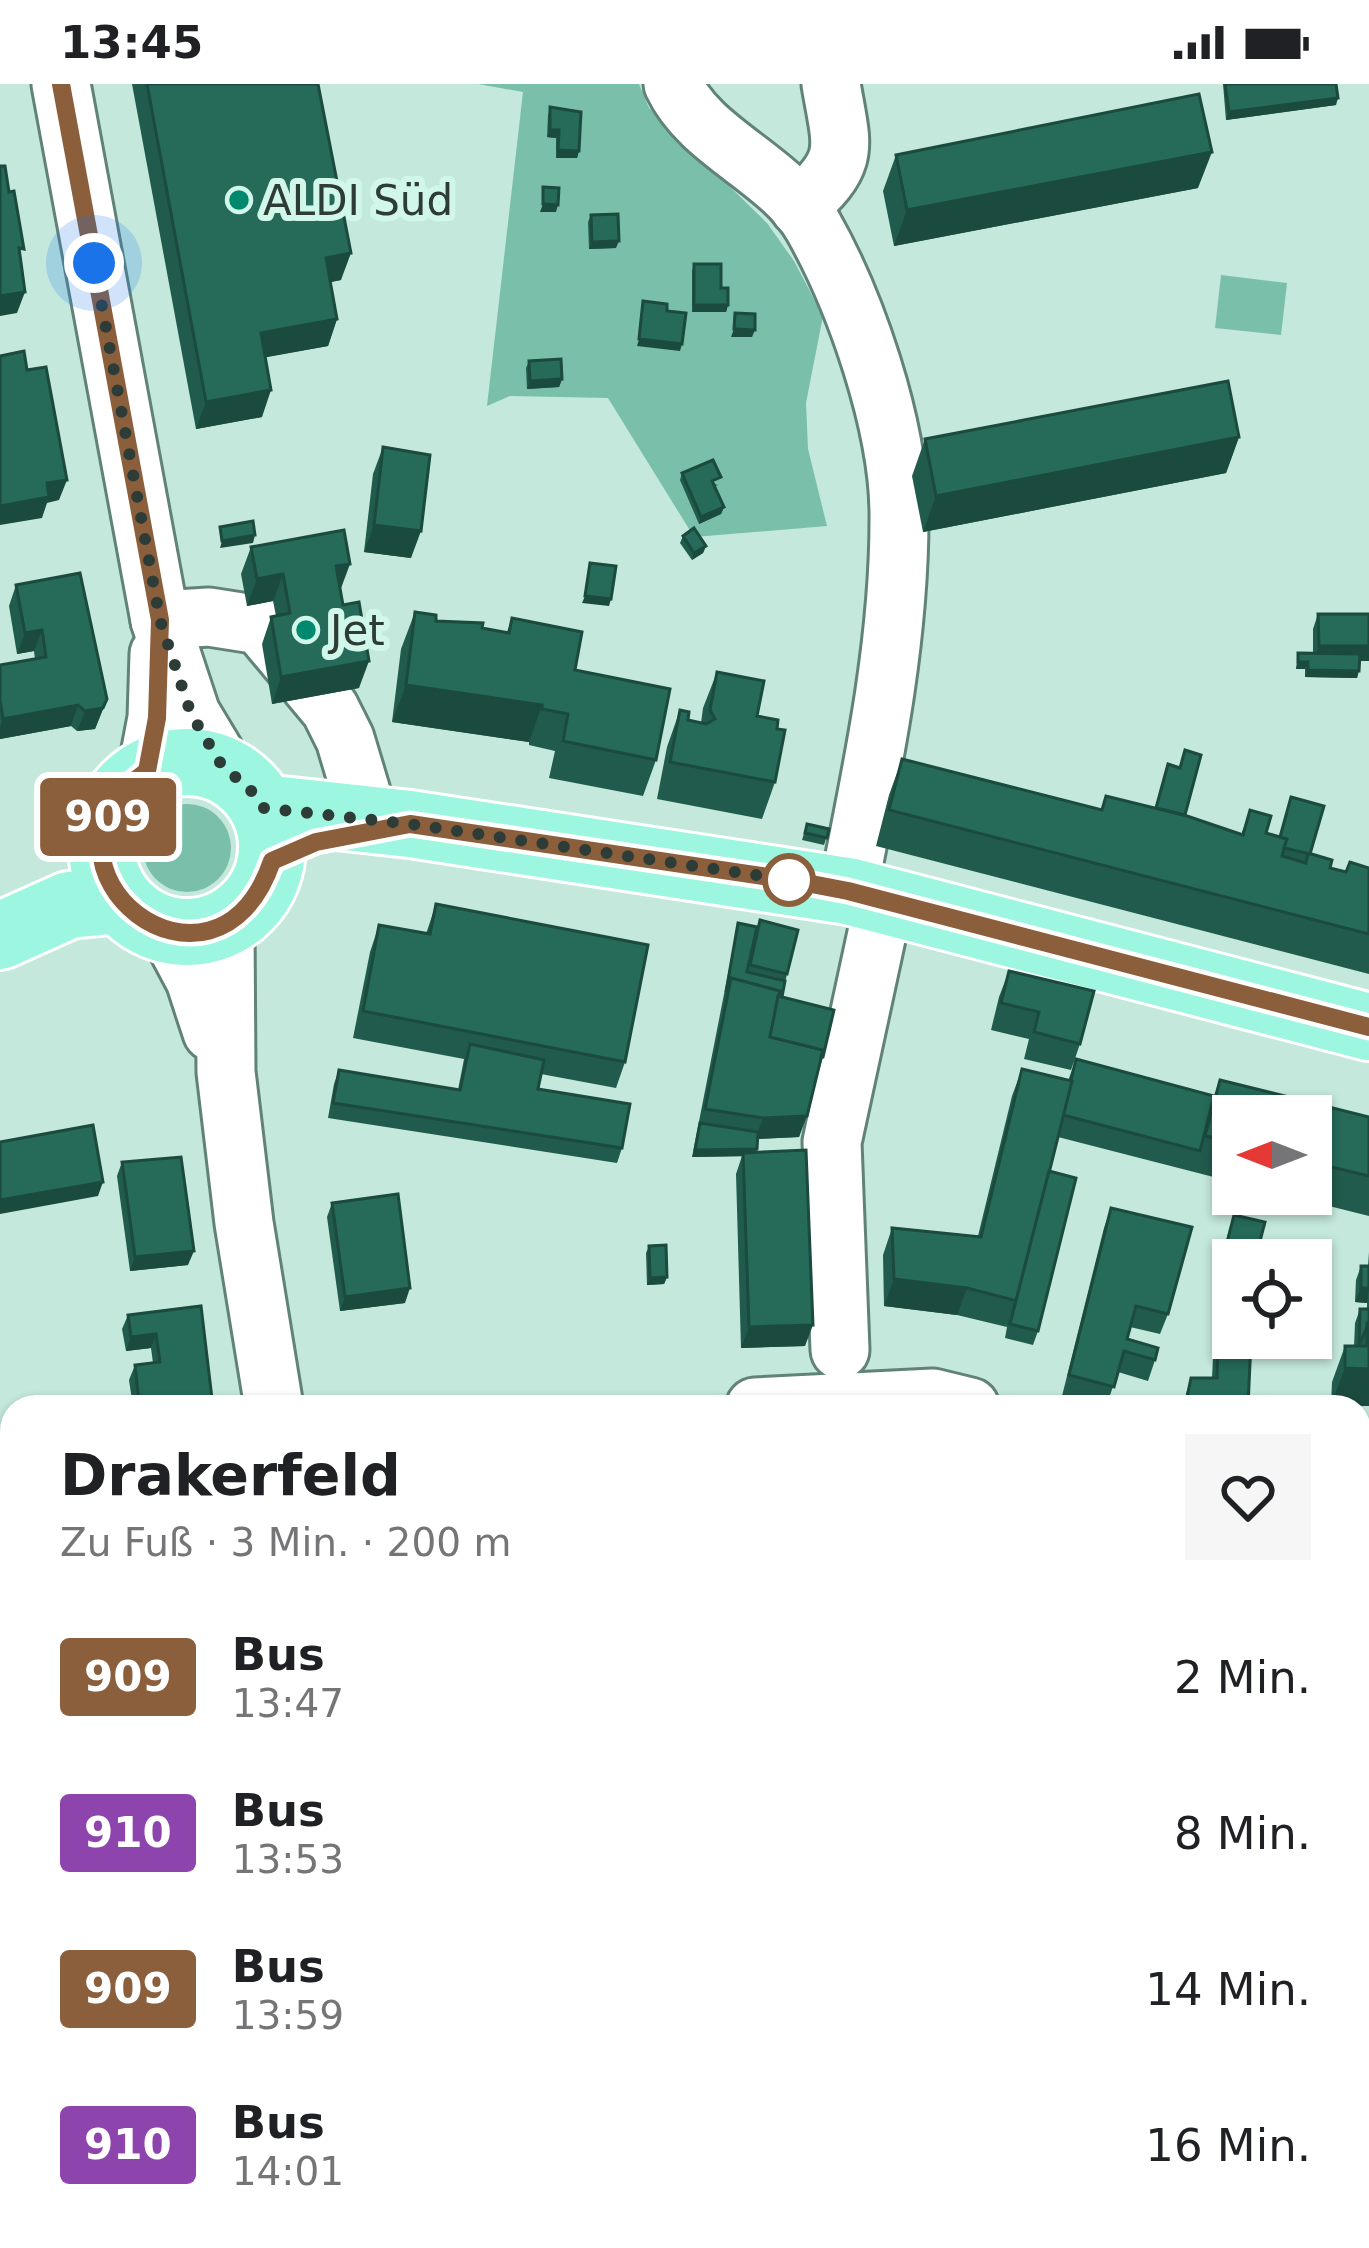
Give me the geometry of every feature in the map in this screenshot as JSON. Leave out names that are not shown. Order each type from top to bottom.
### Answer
[{"type":"main road","points":[[153,900],[115,802],[147,771],[172,763],[199,762],[253,813],[316,842],[390,822],[866,896],[1369,1027]]},
{"type":"main road","points":[[0,936],[69,905],[255,898],[253,813]]},
{"type":"main road","points":[[0,914],[58,878],[153,900]]},
{"type":"street","points":[[61,84],[160,620],[191,714],[253,813]]},
{"type":"street","points":[[673,84],[699,117],[799,207],[839,281],[869,354],[895,466],[899,511],[886,700],[866,896],[832,1142],[840,1350]]},
{"type":"street","points":[[799,207],[829,181],[842,150],[831,84]]},
{"type":"street","points":[[160,620],[209,617],[260,625],[330,709],[390,822]]},
{"type":"street","points":[[147,771],[157,718],[160,620]]},
{"type":"street","points":[[153,900],[195,980],[226,1072],[272,1395]]},
{"type":"green space","points":[[478,84],[639,84],[649,108],[767,223],[823,316],[806,403],[808,449],[827,526],[694,537],[608,398],[510,396],[487,406],[523,92]]},
{"type":"green space","points":[[1221,275],[1287,283],[1281,335],[1215,328]]},
{"type":"green space","points":[[187,804],[218,817],[231,848],[218,879],[187,892],[156,879],[143,848],[156,817]]},
{"type":"building","name":"ALDI Süd","points":[[147,84],[318,84],[351,253],[326,258],[337,319],[261,333],[271,390],[206,402]]},
{"type":"building","points":[[1225,84],[1336,84],[1338,98],[1229,112]]},
{"type":"building","points":[[1199,94],[1212,152],[907,210],[896,155]]},
{"type":"building","points":[[550,107],[581,112],[579,151],[558,150],[559,130],[550,130]]},
{"type":"building","points":[[0,166],[5,166],[9,192],[14,191],[24,249],[19,248],[25,292],[0,296]]},
{"type":"building","points":[[543,187],[559,188],[558,205],[543,204]]},
{"type":"building","points":[[618,214],[619,241],[592,242],[591,215]]},
{"type":"building","points":[[694,264],[721,264],[721,288],[728,288],[728,305],[694,305]]},
{"type":"building","points":[[643,301],[686,313],[682,344],[639,339]]},
{"type":"building","points":[[735,313],[755,314],[755,330],[734,329]]},
{"type":"building","points":[[24,351],[27,370],[46,367],[67,480],[47,483],[49,497],[0,506],[0,356]]},
{"type":"building","points":[[561,359],[562,379],[530,381],[529,361]]},
{"type":"building","points":[[1228,381],[1239,437],[936,496],[925,439]]},
{"type":"building","points":[[383,447],[430,455],[421,531],[374,525]]},
{"type":"building","points":[[713,460],[721,477],[712,481],[724,507],[701,517],[682,473]]},
{"type":"building","points":[[253,521],[255,535],[222,541],[220,527]]},
{"type":"building","points":[[694,528],[706,546],[694,553],[683,536]]},
{"type":"building","name":"Jet","points":[[344,530],[350,564],[336,566],[343,605],[359,602],[369,661],[281,677],[271,617],[290,613],[283,574],[257,579],[251,547]]},
{"type":"building","points":[[590,563],[616,566],[611,599],[585,596]]},
{"type":"building","points":[[80,573],[107,699],[103,708],[85,711],[78,705],[3,719],[0,665],[46,657],[42,630],[25,633],[16,585]]},
{"type":"building","points":[[415,612],[436,615],[436,621],[483,623],[482,628],[509,633],[512,618],[582,632],[575,670],[670,689],[656,760],[563,741],[568,714],[542,709],[542,705],[406,685]]},
{"type":"building","points":[[1318,614],[1369,614],[1369,646],[1319,646]]},
{"type":"building","points":[[1298,653],[1360,654],[1359,671],[1308,670],[1308,662],[1298,662]]},
{"type":"building","points":[[717,672],[764,681],[757,716],[778,720],[777,729],[785,730],[775,782],[670,762],[680,710],[689,712],[688,720],[706,724],[715,719],[710,710]]},
{"type":"building","points":[[1185,750],[1201,755],[1185,815],[1156,808],[1168,764],[1180,768]]},
{"type":"building","points":[[902,759],[1102,810],[1106,796],[1243,835],[1250,810],[1271,816],[1266,833],[1287,839],[1282,856],[1306,863],[1308,853],[1332,860],[1330,868],[1346,872],[1350,862],[1369,868],[1369,934],[889,810]]},
{"type":"building","points":[[1291,797],[1324,806],[1310,854],[1284,848],[1287,839],[1280,837]]},
{"type":"building","points":[[807,824],[829,829],[827,838],[805,833]]},
{"type":"building","points":[[436,904],[648,945],[625,1062],[363,1011],[379,925],[430,934]]},
{"type":"building","points":[[760,920],[798,930],[787,974],[750,965]]},
{"type":"building","points":[[738,923],[757,927],[747,972],[785,981],[782,997],[780,991],[731,978],[726,992]]},
{"type":"building","points":[[1009,971],[1094,991],[1080,1044],[1034,1032],[1039,1012],[1001,1003]]},
{"type":"building","points":[[731,978],[780,991],[770,1037],[823,1050],[807,1116],[763,1118],[705,1109]]},
{"type":"building","points":[[778,996],[834,1010],[823,1057],[823,1050],[770,1037]]},
{"type":"building","points":[[470,1044],[544,1060],[538,1089],[630,1104],[622,1148],[333,1103],[339,1070],[460,1090]]},
{"type":"building","points":[[1076,1059],[1212,1095],[1200,1151],[1063,1115]]},
{"type":"building","points":[[1022,1069],[1072,1081],[1017,1301],[967,1288],[894,1279],[892,1228],[981,1237]]},
{"type":"building","points":[[1220,1080],[1280,1095],[1216,1095]]},
{"type":"building","points":[[1332,1108],[1369,1117],[1369,1176],[1332,1167]]},
{"type":"building","points":[[1212,1110],[1212,1138],[1205,1136]]},
{"type":"building","points":[[700,1123],[758,1132],[757,1149],[695,1150]]},
{"type":"building","points":[[93,1125],[103,1182],[0,1200],[0,1142]]},
{"type":"building","points":[[806,1150],[813,1325],[749,1327],[743,1153]]},
{"type":"building","points":[[181,1157],[194,1251],[135,1257],[122,1162]]},
{"type":"building","points":[[1049,1171],[1076,1178],[1038,1331],[1010,1324]]},
{"type":"building","points":[[398,1194],[410,1288],[345,1297],[332,1203]]},
{"type":"building","points":[[1111,1208],[1192,1227],[1168,1314],[1136,1306],[1127,1339],[1158,1348],[1155,1360],[1124,1351],[1114,1387],[1069,1375]]},
{"type":"building","points":[[1234,1215],[1265,1222],[1261,1239],[1228,1239]]},
{"type":"building","points":[[666,1245],[667,1277],[650,1278],[649,1246]]},
{"type":"building","points":[[1361,1266],[1369,1266],[1369,1288],[1361,1288]]},
{"type":"building","points":[[201,1306],[212,1395],[138,1395],[135,1365],[160,1362],[156,1334],[131,1337],[128,1315]]},
{"type":"building","points":[[1360,1309],[1369,1309],[1369,1323],[1359,1345]]},
{"type":"building","points":[[1367,1323],[1369,1369],[1345,1368],[1345,1346],[1367,1346]]},
{"type":"building","points":[[1218,1359],[1250,1359],[1249,1395],[1187,1395],[1191,1378],[1217,1378]]},
{"type":"bus line","name":"909","points":[[61,84],[160,620],[157,718],[147,771],[115,802],[101,845],[106,874],[119,900],[141,920],[169,931],[197,933],[225,925],[247,909],[263,887],[272,861],[316,842],[410,824],[848,891],[1369,1027]]},
{"type":"place","name":"ALDI Süd","points":[[239,200]]},
{"type":"place","name":"Jet","points":[[306,630]]},
{"type":"route","points":[[94,263],[160,620],[191,714],[224,769],[247,785],[263,808],[410,824],[796,881],[789,880]]}]
